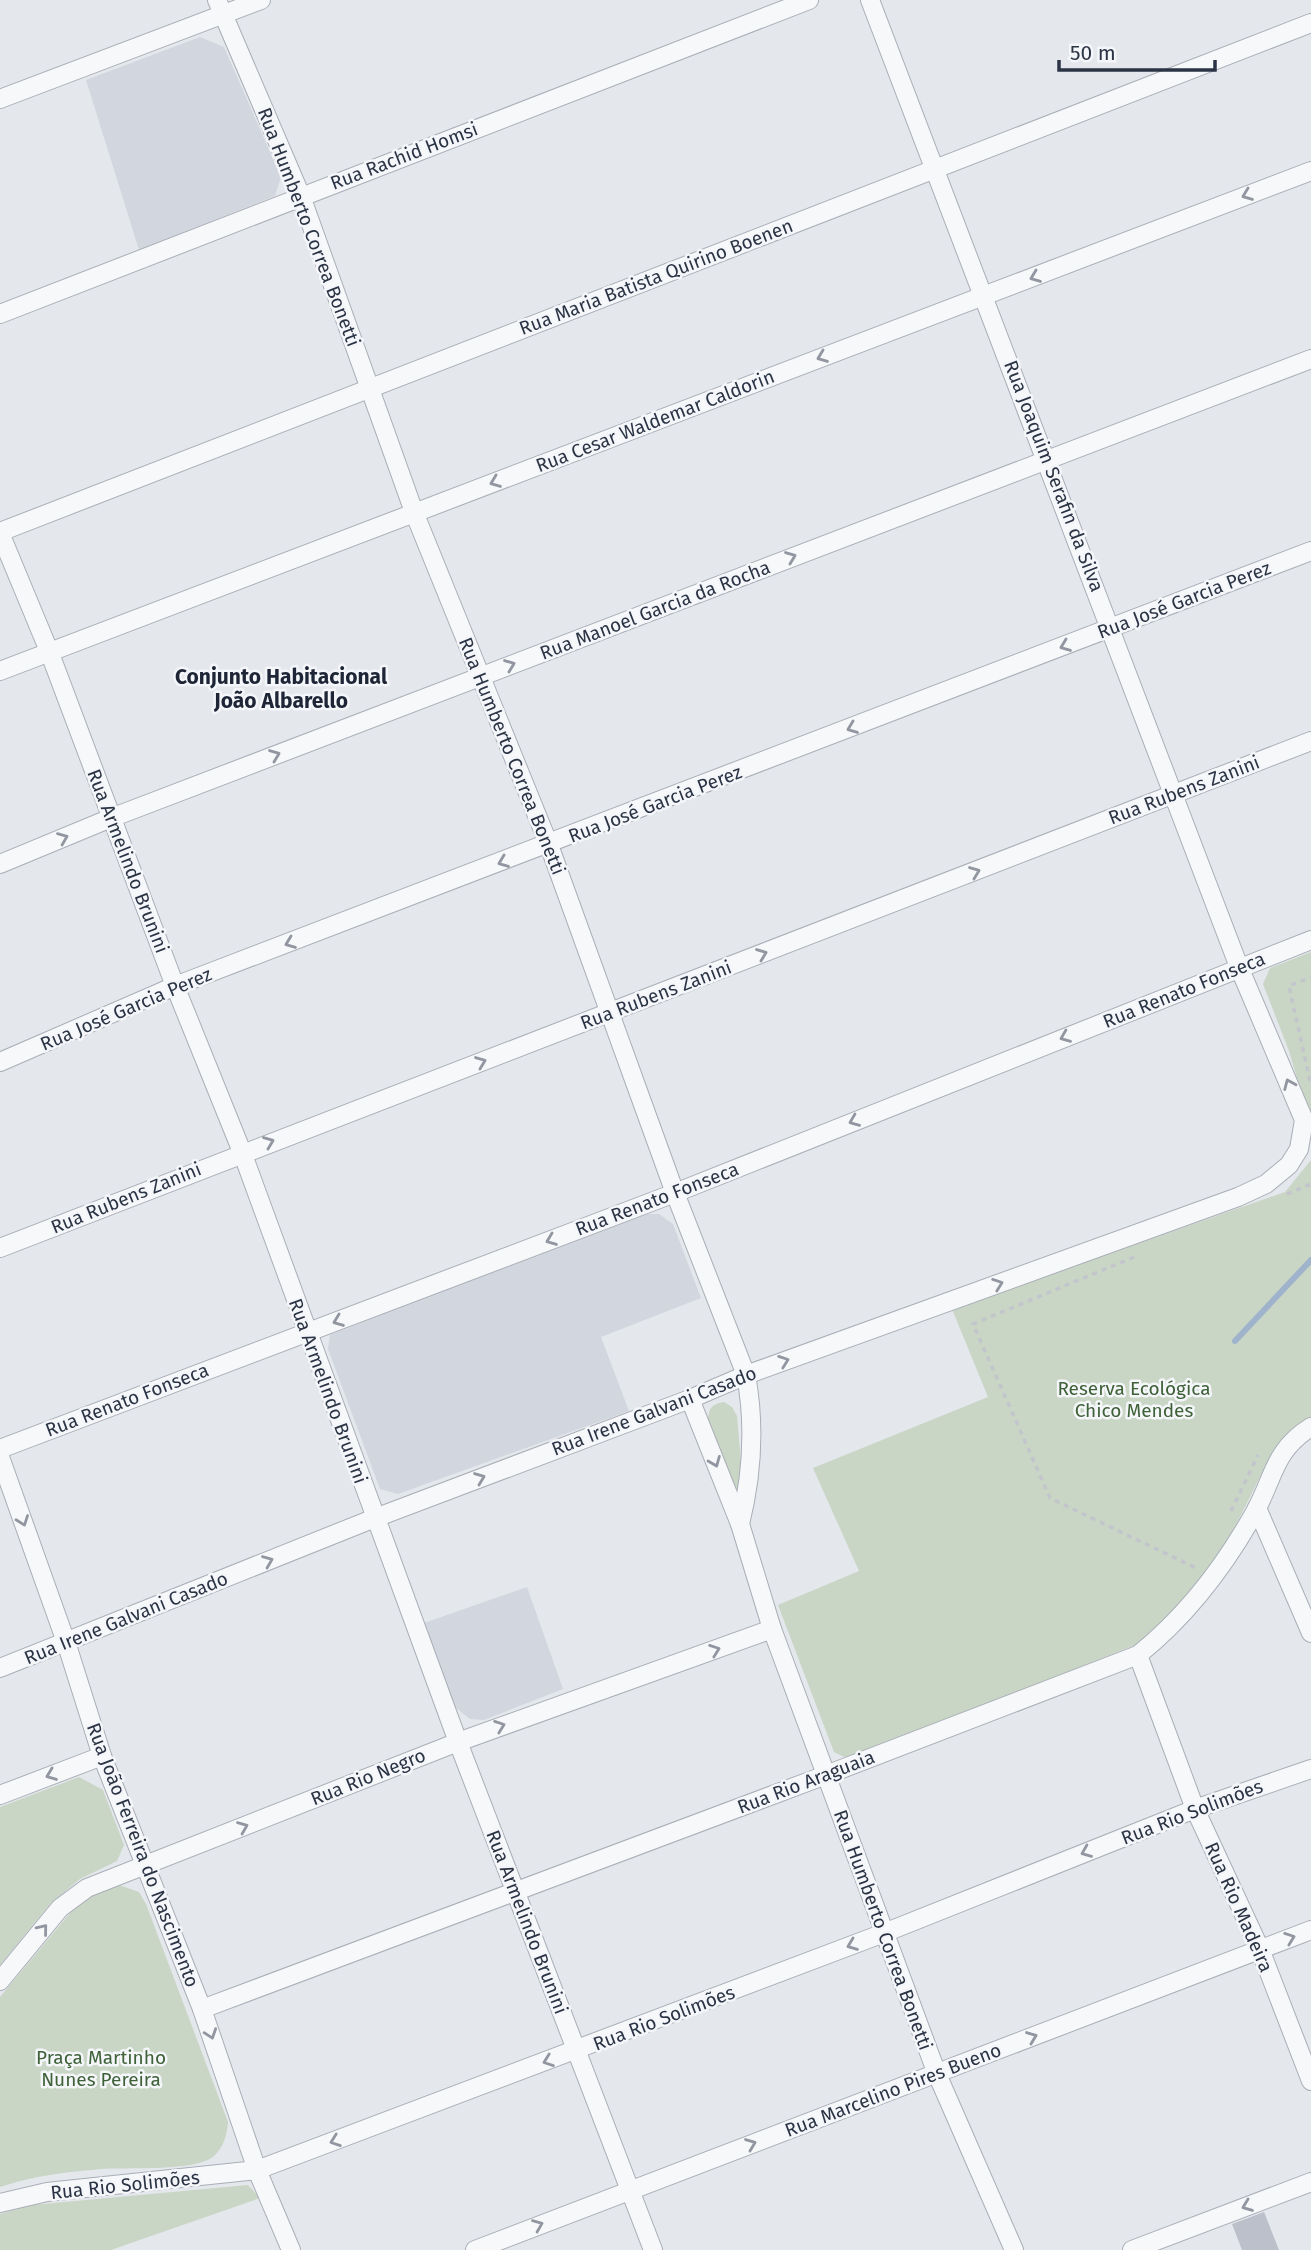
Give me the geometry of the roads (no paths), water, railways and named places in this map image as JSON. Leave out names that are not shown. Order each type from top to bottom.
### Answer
[{"type":"street","points":[[0,99],[220,8],[261,0]]},
{"type":"street","name":"Rua Rachid Homsi","points":[[0,314],[809,0]]},
{"type":"street","name":"Rua Joaquim Serafin da Silva","points":[[870,0],[1112,628],[1239,967],[1304,1120],[1299,1149]]},
{"type":"street","name":"Rua Humberto Correa Bonetti","points":[[220,8],[301,196],[414,512],[549,845],[676,1193],[746,1375],[750,1396],[749,1486],[740,1524]]},
{"type":"street","name":"Rua Maria Batista Quirino Boenen","points":[[0,533],[1311,23]]},
{"type":"street","name":"Rua Cesar Waldemar Caldorin","points":[[0,671],[1311,171]]},
{"type":"street","name":"Rua Manoel Garcia da Rocha","points":[[0,864],[111,818],[1311,359]]},
{"type":"street","name":"Rua Armelindo Brunini","points":[[0,533],[49,652],[175,986],[242,1152],[306,1333],[458,1741],[653,2250]]},
{"type":"street","name":"Rua José Garcia Perez","points":[[0,1062],[175,986],[1311,551]]},
{"type":"street","name":"Rua Rubens Zanini","points":[[0,1248],[242,1152],[610,1013],[1311,741]]},
{"type":"street","name":"Rua Renato Fonseca","points":[[0,1449],[676,1193],[1311,940]]},
{"type":"street","name":"Rua Irene Galvani Casado","points":[[0,1668],[375,1518],[690,1399],[746,1375],[1238,1197],[1266,1184],[1289,1166],[1299,1149]]},
{"type":"street","name":"Rua Humberto Correa Bonetti","points":[[690,1399],[740,1524],[772,1629],[937,2074],[1014,2250]]},
{"type":"street","name":"Rua Rio Araguaia","points":[[202,2009],[827,1775],[1138,1655],[1165,1633],[1211,1583],[1257,1508],[1270,1471],[1287,1449],[1311,1427]]},
{"type":"street","name":"Rua João Ferreira do Nascimento","points":[[0,1457],[66,1643],[102,1756],[202,2009],[257,2170],[291,2250]]},
{"type":"street","points":[[1257,1508],[1311,1633]]},
{"type":"street","name":"Rua Rio Negro","points":[[0,1981],[60,1908],[87,1888],[458,1741],[772,1629]]},
{"type":"street","name":"Rua Rio Madeira","points":[[1138,1655],[1195,1809],[1260,1949],[1311,2081]]},
{"type":"street","points":[[0,1795],[102,1756]]},
{"type":"street","name":"Rua Rio Solimões","points":[[0,2203],[47,2192],[257,2170],[575,2052],[1195,1809],[1311,1769]]},
{"type":"street","name":"Rua Marcelino Pires Bueno","points":[[475,2250],[1311,1930]]},
{"type":"street","points":[[1132,2250],[1311,2182]]},
{"type":"waterway","points":[[1235,1341],[1311,1260]]},
{"type":"district","name":"Conjunto Habitacional João Albarello","points":[[281,689]]},
{"type":"park label","name":"Reserva Ecológica Chico Mendes","points":[[1134,1399]]},
{"type":"park label","name":"Praça Martinho Nunes Pereira","points":[[101,2068]]}]
